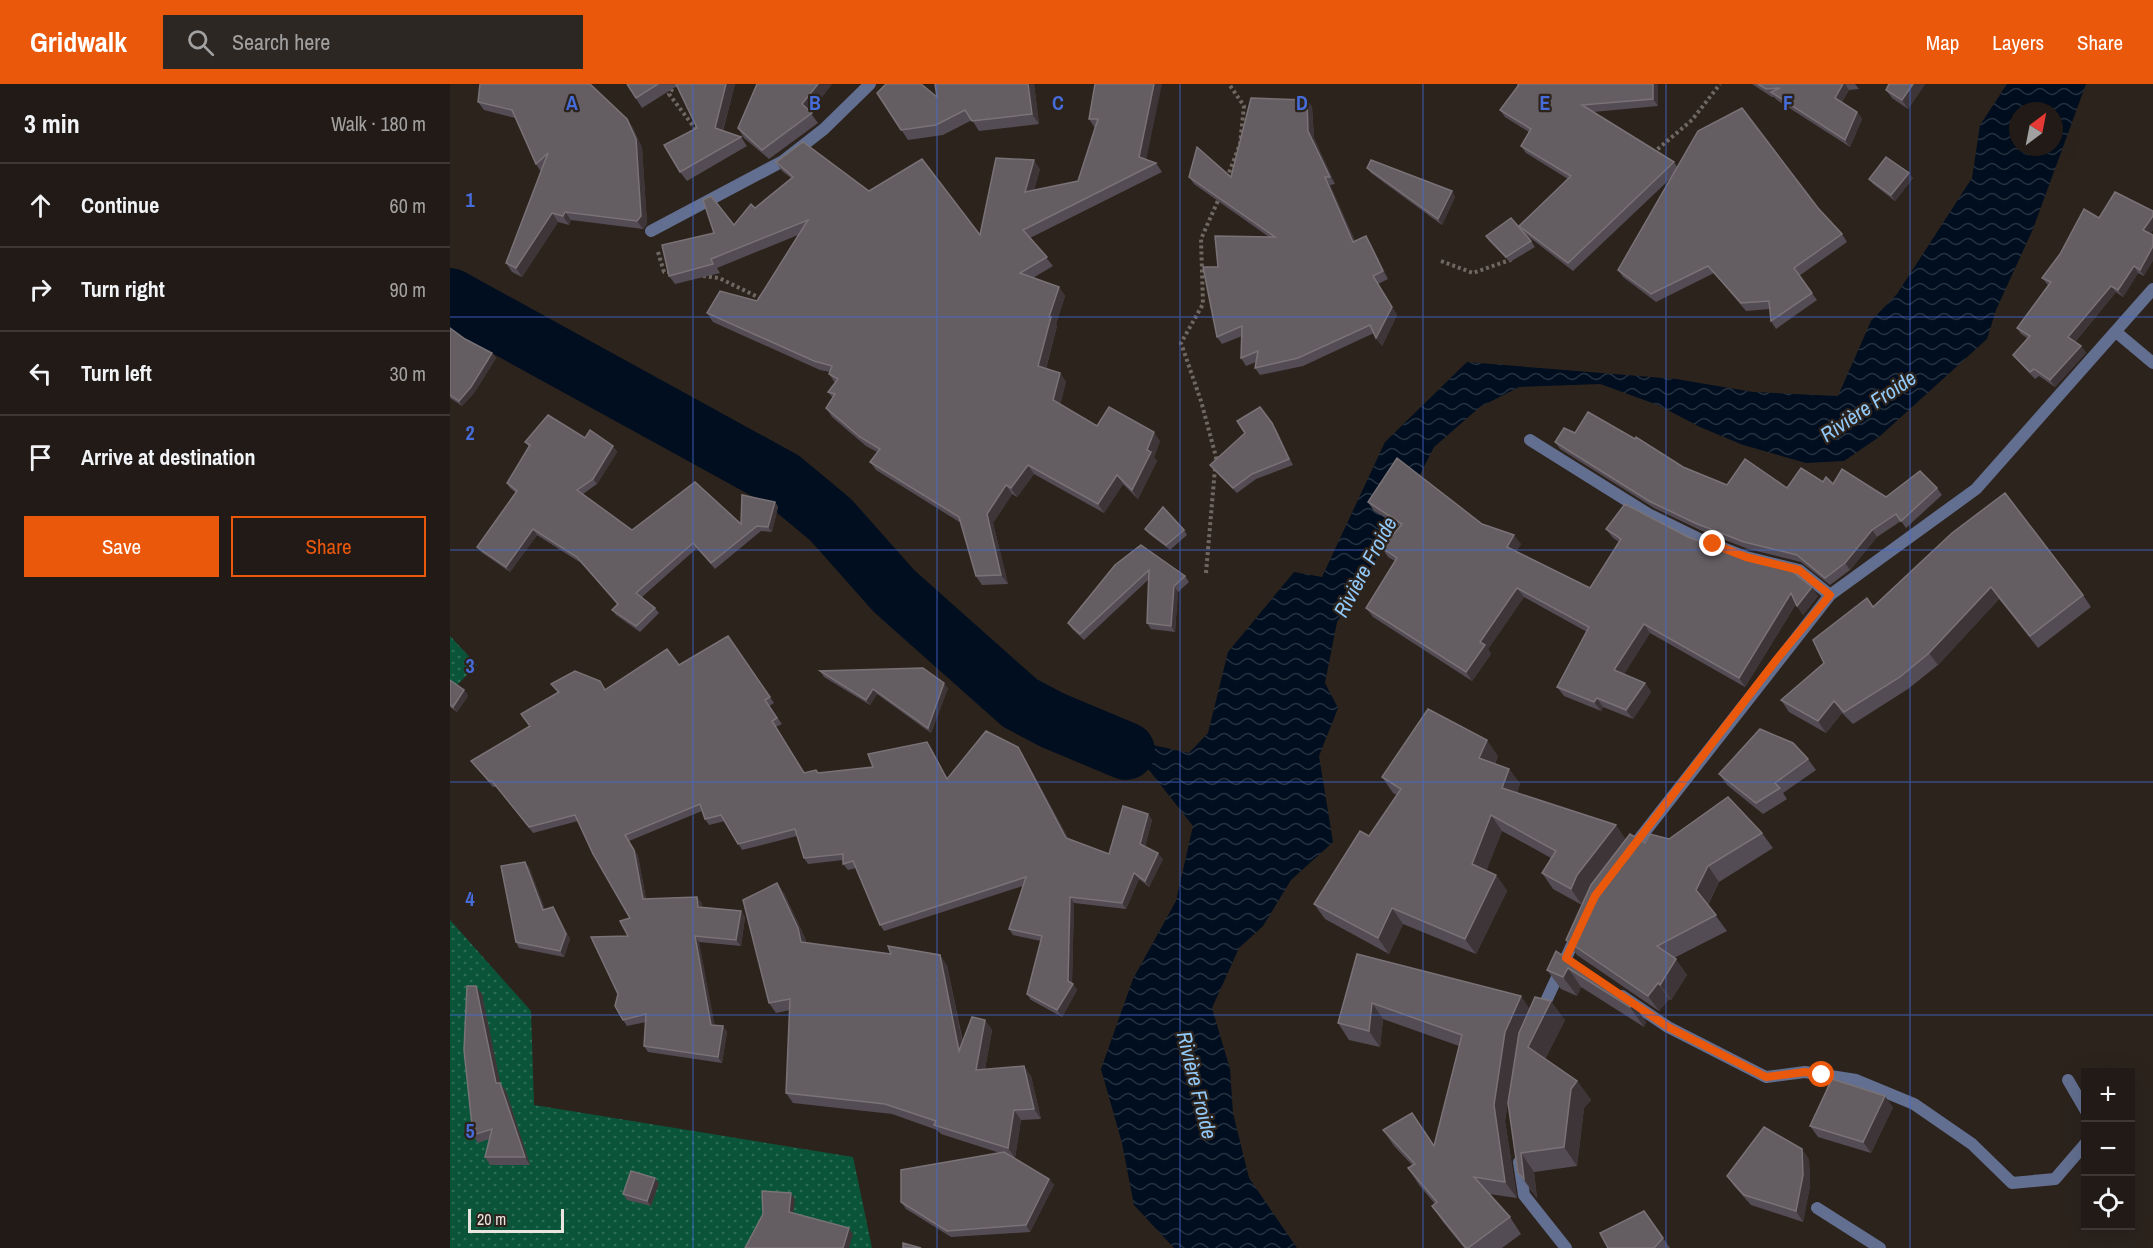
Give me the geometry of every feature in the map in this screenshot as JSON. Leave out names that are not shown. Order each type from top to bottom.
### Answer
[{"type":"street","points":[[651,231],[783,161],[824,129],[870,84]]},
{"type":"street","points":[[1624,858],[1777,659],[1830,595],[1976,489],[2153,289]]},
{"type":"street","points":[[2116,332],[2153,363]]},
{"type":"street","points":[[1530,440],[1650,514],[1746,557],[1799,570],[1830,595]]},
{"type":"street","points":[[1533,1030],[1570,961],[1585,917]]},
{"type":"street","points":[[1612,990],[1668,1027],[1766,1077],[1805,1072],[1856,1080],[1914,1104],[1971,1144],[2012,1183],[2055,1179],[2081,1148]]},
{"type":"street","points":[[2068,1080],[2081,1104]]},
{"type":"street","points":[[1518,1154],[1524,1195],[1566,1248]]},
{"type":"street","points":[[1817,1208],[1880,1248]]},
{"type":"path","points":[[676,84],[669,94],[703,139]]},
{"type":"path","points":[[1225,183],[1240,144],[1244,106],[1229,84]]},
{"type":"path","points":[[1649,157],[1692,120],[1720,84]]},
{"type":"path","points":[[1206,573],[1216,457],[1202,401],[1180,344],[1203,304],[1202,239],[1221,192]]},
{"type":"path","points":[[651,231],[664,272],[675,273]]},
{"type":"path","points":[[1441,261],[1473,273],[1509,262],[1517,256]]},
{"type":"path","points":[[697,276],[719,278],[773,304]]},
{"type":"green space","points":[[450,636],[477,665],[450,692]]},
{"type":"green space","points":[[450,920],[531,1011],[534,1105],[853,1157],[872,1248],[450,1248]]},
{"type":"water","name":"Rivière Froide","points":[[2007,84],[2086,84],[2063,147],[2063,102],[2009,102],[2009,156],[2060,156],[2033,229],[1996,310],[1987,339],[1879,437],[1844,461],[1806,463],[1743,445],[1700,427],[1658,405],[1600,384],[1519,387],[1480,407],[1434,447],[1380,553],[1337,622],[1325,683],[1338,708],[1319,756],[1333,842],[1291,880],[1263,926],[1239,948],[1212,1008],[1230,1069],[1233,1113],[1249,1178],[1297,1248],[1174,1248],[1134,1205],[1122,1143],[1101,1069],[1133,979],[1176,901],[1193,826],[1149,770],[1104,760],[1084,747],[1052,720],[1085,725],[1130,740],[1189,753],[1208,733],[1228,652],[1294,572],[1322,577],[1385,442],[1467,362],[1676,379],[1753,392],[1838,396],[1871,321],[1897,294],[1972,178],[1980,125]]},
{"type":"building","points":[[480,84],[590,84],[627,119],[636,139],[641,216],[637,221],[565,212],[563,216],[552,213],[516,268],[506,263],[548,153],[536,164],[512,110],[478,102]]},
{"type":"building","points":[[627,84],[658,84],[636,98]]},
{"type":"building","points":[[676,84],[726,84],[715,128],[741,137],[680,172],[664,145],[697,128]]},
{"type":"building","points":[[757,84],[818,84],[802,104],[812,113],[762,150],[738,128]]},
{"type":"building","points":[[886,84],[921,84],[937,97],[935,84],[1028,84],[1032,114],[972,121],[965,110],[936,125],[901,130],[877,93]]},
{"type":"building","points":[[1095,84],[1154,84],[1139,157],[1156,163],[1023,230],[1047,257],[1020,273],[1059,287],[1049,317],[1051,317],[1038,366],[1060,373],[1053,400],[1097,426],[1109,407],[1154,432],[1147,450],[1151,452],[1132,490],[1117,475],[1098,504],[1028,465],[1011,488],[1006,485],[987,514],[1001,575],[976,576],[959,517],[870,462],[880,449],[860,437],[826,408],[835,394],[828,392],[838,379],[829,374],[832,366],[814,361],[707,313],[720,291],[757,301],[808,220],[711,259],[713,264],[669,276],[662,245],[714,233],[703,200],[711,196],[734,225],[751,204],[755,208],[793,177],[776,162],[803,142],[869,191],[922,159],[980,235],[996,158],[1034,160],[1025,192],[1078,181],[1098,119],[1089,119]]},
{"type":"building","points":[[1518,84],[1653,84],[1653,99],[1582,105],[1674,162],[1568,263],[1519,226],[1571,176],[1521,146],[1531,129],[1500,110]]},
{"type":"building","points":[[1758,84],[1843,84],[1835,98],[1857,112],[1845,140],[1771,92],[1780,88],[1766,89]]},
{"type":"building","points":[[1889,84],[1913,84],[1902,100],[1886,90]]},
{"type":"building","points":[[1251,98],[1307,100],[1308,131],[1330,177],[1325,177],[1353,242],[1366,236],[1383,271],[1373,276],[1392,307],[1376,338],[1370,325],[1298,358],[1255,368],[1258,351],[1241,358],[1242,326],[1217,337],[1203,267],[1218,267],[1215,236],[1275,237],[1189,177],[1197,147],[1231,177]]},
{"type":"building","points":[[1742,108],[1818,208],[1842,234],[1794,268],[1812,293],[1771,321],[1769,301],[1741,303],[1708,266],[1651,294],[1618,270],[1698,131]]},
{"type":"building","points":[[1886,157],[1909,173],[1891,195],[1869,179]]},
{"type":"building","points":[[1371,160],[1452,191],[1438,219],[1367,168]]},
{"type":"building","points":[[2115,192],[2153,211],[2153,216],[2143,230],[2153,235],[2153,246],[2140,270],[2134,266],[2118,290],[2111,286],[2068,337],[2081,346],[2050,380],[2034,369],[2030,372],[2013,355],[2030,336],[2017,328],[2051,282],[2042,278],[2060,254],[2084,209],[2099,218]]},
{"type":"building","points":[[1511,218],[1531,241],[1506,257],[1486,236]]},
{"type":"building","points":[[450,328],[492,353],[471,387],[459,401],[450,395]]},
{"type":"building","points":[[1260,407],[1272,423],[1289,459],[1252,474],[1233,488],[1210,465],[1245,433],[1237,421]]},
{"type":"building","points":[[1588,412],[1635,439],[1636,437],[1683,467],[1727,485],[1745,459],[1787,488],[1801,468],[1823,482],[1826,477],[1833,484],[1842,469],[1886,497],[1920,471],[1937,488],[1901,521],[1896,514],[1872,530],[1845,563],[1825,578],[1797,555],[1744,542],[1695,523],[1649,501],[1555,442],[1564,428],[1575,433]]},
{"type":"building","points":[[548,415],[585,438],[590,430],[613,446],[593,479],[577,490],[632,530],[695,482],[741,524],[742,495],[775,502],[768,527],[757,526],[711,563],[693,543],[636,593],[655,608],[636,626],[612,610],[618,604],[577,557],[533,529],[506,567],[477,547],[517,491],[507,483],[530,445],[525,442]]},
{"type":"building","points":[[1397,458],[1482,524],[1514,535],[1507,547],[1590,588],[1621,539],[1606,529],[1625,504],[1688,537],[1738,556],[1789,569],[1812,587],[1797,606],[1791,593],[1739,678],[1644,624],[1614,670],[1645,683],[1626,710],[1597,698],[1594,702],[1557,687],[1589,627],[1517,588],[1480,642],[1485,645],[1466,672],[1366,608],[1397,558],[1382,548],[1402,524],[1368,502]]},
{"type":"building","points":[[2005,493],[2083,595],[2030,636],[1991,587],[1929,653],[1900,677],[1844,712],[1834,701],[1818,721],[1781,700],[1824,663],[1813,640],[1867,598],[1873,607],[1952,533]]},
{"type":"building","points":[[1163,507],[1184,530],[1166,545],[1145,529]]},
{"type":"building","points":[[1141,545],[1185,576],[1174,586],[1171,626],[1147,623],[1149,570],[1080,634],[1068,623],[1115,565]]},
{"type":"building","points":[[728,636],[770,697],[765,700],[777,718],[772,721],[804,773],[816,770],[818,773],[873,767],[868,754],[927,742],[947,779],[986,731],[1018,747],[1066,838],[1109,854],[1123,806],[1148,814],[1140,844],[1158,853],[1145,881],[1134,873],[1122,903],[1070,897],[1068,981],[1073,984],[1057,1010],[1027,994],[1042,936],[1009,929],[1026,877],[880,925],[853,861],[843,864],[843,854],[804,858],[795,829],[738,844],[721,815],[705,819],[700,804],[625,835],[634,850],[643,899],[697,897],[698,907],[741,911],[736,940],[695,936],[711,1025],[723,1026],[718,1057],[644,1046],[646,1014],[623,1020],[615,1006],[618,994],[591,937],[628,936],[620,921],[630,918],[593,854],[575,815],[529,827],[492,781],[489,781],[471,761],[530,726],[521,714],[559,692],[551,684],[575,671],[600,681],[605,690],[667,649],[679,665]]},
{"type":"building","points":[[923,668],[944,683],[928,728],[873,689],[866,700],[820,671]]},
{"type":"building","points":[[450,680],[464,690],[453,707],[450,704]]},
{"type":"building","points":[[1428,709],[1487,740],[1479,758],[1509,769],[1502,788],[1616,825],[1577,875],[1571,889],[1542,873],[1556,851],[1491,815],[1472,864],[1496,875],[1465,939],[1392,908],[1378,938],[1314,904],[1360,831],[1369,836],[1401,789],[1382,777]]},
{"type":"building","points":[[1760,729],[1793,743],[1808,759],[1775,783],[1780,788],[1756,803],[1719,774]]},
{"type":"building","points":[[1728,797],[1762,833],[1708,866],[1696,890],[1716,915],[1657,946],[1676,959],[1660,985],[1658,983],[1648,996],[1566,940],[1591,885],[1630,834],[1645,843],[1650,834],[1669,839]]},
{"type":"building","points":[[525,862],[543,910],[553,907],[566,934],[560,951],[516,942],[501,866]]},
{"type":"building","points":[[777,883],[798,928],[801,942],[891,954],[888,946],[940,955],[959,1051],[972,1017],[985,1020],[976,1070],[1024,1066],[1034,1109],[1014,1110],[1008,1148],[934,1125],[936,1121],[885,1104],[786,1093],[790,999],[769,1003],[743,900]]},
{"type":"building","points":[[1556,951],[1633,1003],[1630,1007],[1568,968],[1563,977],[1547,970]]},
{"type":"building","points":[[1357,954],[1521,996],[1505,1032],[1494,1105],[1505,1182],[1474,1177],[1510,1217],[1468,1248],[1432,1206],[1437,1202],[1408,1168],[1415,1164],[1383,1130],[1412,1113],[1434,1146],[1462,1035],[1372,1003],[1369,1031],[1338,1023]]},
{"type":"building","points":[[467,986],[476,986],[496,1083],[500,1083],[525,1157],[485,1157],[492,1129],[473,1135],[464,1050]]},
{"type":"building","points":[[1535,997],[1551,1001],[1528,1047],[1577,1081],[1571,1089],[1564,1147],[1521,1153],[1524,1179],[1518,1173],[1508,1103],[1519,1033]]},
{"type":"building","points":[[1832,1079],[1885,1096],[1863,1142],[1810,1126]]},
{"type":"building","points":[[1764,1127],[1802,1149],[1803,1175],[1796,1211],[1744,1195],[1727,1176]]},
{"type":"building","points":[[1004,1152],[1049,1179],[1026,1225],[947,1231],[901,1202],[901,1170]]},
{"type":"building","points":[[631,1171],[655,1178],[647,1201],[623,1194]]},
{"type":"building","points":[[762,1191],[791,1193],[789,1212],[849,1228],[843,1248],[745,1248],[763,1214]]},
{"type":"building","points":[[1644,1211],[1663,1238],[1654,1248],[1608,1248],[1600,1233]]},
{"type":"building","points":[[903,1243],[921,1248],[903,1248]]},
{"type":"waterway","points":[[450,297],[783,480],[831,520],[894,591],[1020,703],[1052,720],[1126,751]]},
{"type":"route","points":[[1713,544],[1746,557],[1799,570],[1830,595],[1777,659],[1595,896],[1566,958],[1668,1027],[1766,1077],[1805,1072],[1822,1075]]}]
